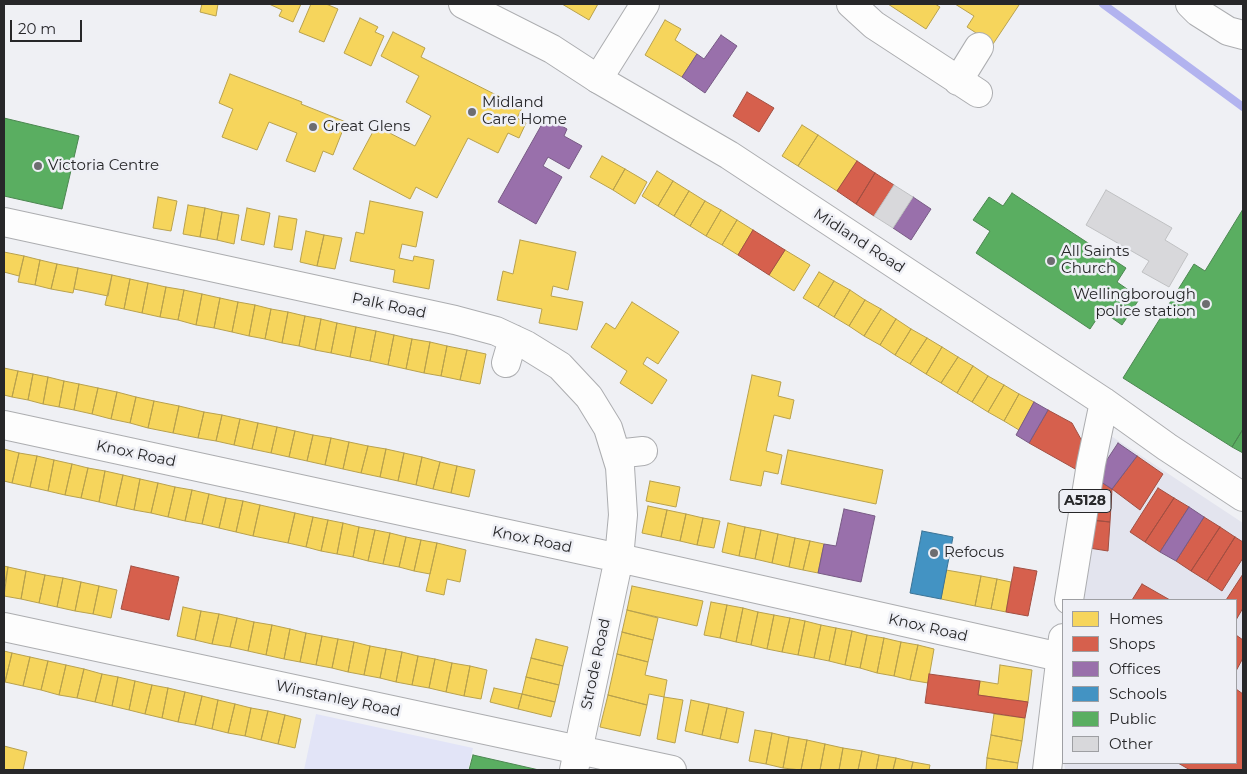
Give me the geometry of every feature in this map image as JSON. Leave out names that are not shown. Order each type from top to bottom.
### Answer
[{"type":"street","name":"Midland Road","points":[[463,4],[552,50],[729,155],[1104,402],[1243,497]]},
{"type":"street","points":[[598,78],[644,4]]},
{"type":"street","points":[[850,4],[874,25],[968,87],[979,47]]},
{"type":"street","points":[[1190,4],[1198,12],[1228,31],[1243,35]]},
{"type":"street","name":"Palk Road","points":[[4,222],[455,320],[496,331],[510,351],[526,345],[560,366],[589,397],[608,428],[620,468],[623,515],[619,558]]},
{"type":"street","name":"A5128","points":[[1069,599],[1091,464],[1104,402]]},
{"type":"street","name":"Knox Road","points":[[4,425],[502,545],[619,558],[1062,648]]},
{"type":"street","points":[[616,454],[643,452]]},
{"type":"street","name":"Strode Road","points":[[576,761],[619,558]]},
{"type":"street","name":"Winstanley Road","points":[[4,627],[576,761],[672,770]]},
{"type":"street","points":[[1047,770],[1062,648]]},
{"type":"shaded area","points":[[1105,432],[1243,523],[1243,770],[1065,770],[1064,764],[1237,764],[1237,599],[1081,599]]},
{"type":"shaded area","points":[[316,714],[473,748],[468,770],[304,770]]},
{"type":"building: Homes","points":[[202,4],[218,4],[216,16],[200,12]]},
{"type":"building: Homes","points":[[269,4],[301,4],[293,22],[279,16],[282,10]]},
{"type":"building: Homes","points":[[311,4],[326,4],[338,9],[324,42],[299,32]]},
{"type":"building: Homes","points":[[562,4],[598,4],[589,20]]},
{"type":"building: Homes","points":[[888,4],[935,4],[940,7],[926,29]]},
{"type":"building: Homes","points":[[955,4],[1019,5],[993,44],[967,27],[974,16]]},
{"type":"building: Homes","points":[[360,18],[378,27],[375,32],[384,36],[371,66],[344,53]]},
{"type":"building: Homes","points":[[665,20],[681,29],[675,40],[697,54],[682,77],[645,55]]},
{"type":"building: Homes","name":"Midland Care Home","points":[[393,32],[425,48],[421,57],[522,108],[517,118],[526,123],[519,138],[508,133],[498,153],[468,138],[437,198],[416,187],[410,199],[353,169],[376,126],[415,146],[431,116],[406,102],[419,76],[381,56]]},
{"type":"building: Homes","name":"Great Glens","points":[[230,74],[302,102],[301,104],[346,122],[333,155],[323,151],[315,172],[286,161],[297,133],[269,122],[257,150],[222,137],[233,109],[219,103]]},
{"type":"building: Homes","points":[[802,125],[818,135],[798,166],[782,156]]},
{"type":"building: Homes","points":[[818,135],[857,161],[837,191],[798,166]]},
{"type":"building: Homes","points":[[602,156],[625,169],[613,190],[590,177]]},
{"type":"building: Homes","points":[[625,169],[647,182],[635,204],[613,190]]},
{"type":"building: Homes","points":[[657,171],[673,181],[658,206],[642,196]]},
{"type":"building: Homes","points":[[673,181],[689,191],[674,216],[658,206]]},
{"type":"building: Homes","points":[[689,191],[705,201],[690,226],[674,216]]},
{"type":"building: Homes","points":[[158,197],[177,201],[171,231],[153,228]]},
{"type":"building: Homes","points":[[370,201],[423,212],[416,247],[402,244],[399,258],[413,261],[414,256],[434,260],[429,289],[393,282],[395,270],[350,261],[356,232],[364,234]]},
{"type":"building: Homes","points":[[705,201],[721,210],[706,236],[690,226]]},
{"type":"building: Homes","points":[[188,205],[205,208],[200,237],[183,234]]},
{"type":"building: Homes","points":[[205,208],[222,212],[217,240],[200,237]]},
{"type":"building: Homes","points":[[247,208],[270,213],[264,245],[241,240]]},
{"type":"building: Homes","points":[[721,210],[737,220],[722,245],[706,236]]},
{"type":"building: Homes","points":[[222,212],[239,215],[234,244],[217,240]]},
{"type":"building: Homes","points":[[279,216],[297,219],[292,250],[274,247]]},
{"type":"building: Homes","points":[[737,220],[753,230],[738,255],[722,245]]},
{"type":"building: Homes","points":[[306,231],[324,235],[317,266],[300,262]]},
{"type":"building: Homes","points":[[324,235],[342,238],[335,269],[317,266]]},
{"type":"building: Homes","points":[[520,240],[576,252],[568,290],[553,286],[551,296],[583,302],[577,330],[539,323],[542,309],[497,300],[503,271],[513,274]]},
{"type":"building: Homes","points":[[785,250],[810,265],[794,291],[769,275]]},
{"type":"building: Homes","points":[[4,252],[24,256],[19,276],[4,272]]},
{"type":"building: Homes","points":[[24,256],[40,260],[35,285],[18,282]]},
{"type":"building: Homes","points":[[40,260],[57,264],[51,289],[35,285]]},
{"type":"building: Homes","points":[[57,264],[78,268],[73,293],[51,289]]},
{"type":"building: Homes","points":[[78,268],[112,275],[108,296],[74,289]]},
{"type":"building: Homes","points":[[819,272],[834,281],[818,307],[803,298]]},
{"type":"building: Homes","points":[[112,275],[130,279],[124,309],[105,305]]},
{"type":"building: Homes","points":[[130,279],[148,283],[142,313],[124,309]]},
{"type":"building: Homes","points":[[834,281],[850,290],[834,317],[818,307]]},
{"type":"building: Homes","points":[[148,283],[166,287],[160,317],[142,313]]},
{"type":"building: Homes","points":[[166,287],[184,290],[178,320],[160,317]]},
{"type":"building: Homes","points":[[184,290],[202,294],[196,325],[178,320]]},
{"type":"building: Homes","points":[[850,290],[865,300],[849,326],[834,317]]},
{"type":"building: Homes","points":[[202,294],[220,298],[214,328],[196,325]]},
{"type":"building: Homes","points":[[220,298],[238,302],[232,332],[214,328]]},
{"type":"building: Homes","points":[[865,300],[881,309],[864,336],[849,326]]},
{"type":"building: Homes","points":[[238,302],[255,305],[249,336],[232,332]]},
{"type":"building: Homes","points":[[632,302],[679,332],[658,364],[647,357],[643,364],[667,380],[652,404],[620,383],[627,371],[591,347],[606,323],[615,329]]},
{"type":"building: Homes","points":[[255,305],[271,309],[265,339],[249,336]]},
{"type":"building: Homes","points":[[271,309],[288,312],[282,343],[265,339]]},
{"type":"building: Homes","points":[[881,309],[896,319],[880,345],[864,336]]},
{"type":"building: Homes","points":[[288,312],[305,316],[299,346],[282,343]]},
{"type":"building: Homes","points":[[305,316],[321,319],[315,350],[299,346]]},
{"type":"building: Homes","points":[[321,319],[337,323],[331,353],[315,350]]},
{"type":"building: Homes","points":[[896,319],[911,329],[895,355],[880,345]]},
{"type":"building: Homes","points":[[337,323],[356,327],[350,357],[331,353]]},
{"type":"building: Homes","points":[[356,327],[376,331],[370,361],[350,357]]},
{"type":"building: Homes","points":[[911,329],[927,338],[910,364],[895,355]]},
{"type":"building: Homes","points":[[376,331],[394,335],[388,365],[370,361]]},
{"type":"building: Homes","points":[[394,335],[412,339],[406,369],[388,365]]},
{"type":"building: Homes","points":[[927,338],[942,347],[926,374],[910,364]]},
{"type":"building: Homes","points":[[412,339],[430,342],[424,373],[406,369]]},
{"type":"building: Homes","points":[[430,342],[447,346],[441,376],[424,373]]},
{"type":"building: Homes","points":[[447,346],[467,350],[460,380],[441,376]]},
{"type":"building: Homes","points":[[942,347],[958,357],[941,383],[926,374]]},
{"type":"building: Homes","points":[[467,350],[486,354],[480,384],[460,380]]},
{"type":"building: Homes","points":[[958,357],[973,366],[957,393],[941,383]]},
{"type":"building: Homes","points":[[973,366],[988,376],[972,402],[957,393]]},
{"type":"building: Homes","points":[[4,368],[18,371],[12,397],[4,395]]},
{"type":"building: Homes","points":[[18,371],[33,374],[28,400],[12,397]]},
{"type":"building: Homes","points":[[33,374],[48,377],[43,404],[28,400]]},
{"type":"building: Homes","points":[[752,375],[781,382],[778,396],[794,400],[790,419],[774,415],[766,451],[782,455],[778,474],[764,471],[761,486],[730,480]]},
{"type":"building: Homes","points":[[988,376],[1004,385],[988,412],[972,402]]},
{"type":"building: Homes","points":[[48,377],[64,381],[59,407],[43,404]]},
{"type":"building: Homes","points":[[64,381],[79,384],[74,410],[59,407]]},
{"type":"building: Homes","points":[[79,384],[98,388],[92,414],[74,410]]},
{"type":"building: Homes","points":[[1004,385],[1019,394],[1004,421],[988,412]]},
{"type":"building: Homes","points":[[98,388],[117,392],[111,419],[92,414]]},
{"type":"building: Homes","points":[[117,392],[136,397],[130,423],[111,419]]},
{"type":"building: Homes","points":[[1019,394],[1034,402],[1019,430],[1004,421]]},
{"type":"building: Homes","points":[[136,397],[154,401],[148,428],[130,423]]},
{"type":"building: Homes","points":[[154,401],[179,406],[173,433],[148,428]]},
{"type":"building: Homes","points":[[179,406],[204,412],[198,438],[173,433]]},
{"type":"building: Homes","points":[[204,412],[222,415],[216,441],[198,438]]},
{"type":"building: Homes","points":[[222,415],[240,419],[234,445],[216,441]]},
{"type":"building: Homes","points":[[240,419],[258,423],[252,449],[234,445]]},
{"type":"building: Homes","points":[[258,423],[277,427],[271,453],[252,449]]},
{"type":"building: Homes","points":[[277,427],[295,431],[289,457],[271,453]]},
{"type":"building: Homes","points":[[295,431],[313,435],[307,461],[289,457]]},
{"type":"building: Homes","points":[[313,435],[331,438],[325,465],[307,461]]},
{"type":"building: Homes","points":[[331,438],[349,442],[343,469],[325,465]]},
{"type":"building: Homes","points":[[349,442],[368,446],[361,473],[343,469]]},
{"type":"building: Homes","points":[[368,446],[386,449],[380,477],[361,473]]},
{"type":"building: Homes","points":[[4,449],[19,453],[12,483],[4,481]]},
{"type":"building: Homes","points":[[386,449],[404,453],[398,481],[380,477]]},
{"type":"building: Homes","points":[[788,450],[883,470],[876,504],[781,484]]},
{"type":"building: Homes","points":[[19,453],[37,456],[30,487],[12,483]]},
{"type":"building: Homes","points":[[404,453],[422,457],[416,485],[398,481]]},
{"type":"building: Homes","points":[[37,456],[54,460],[48,491],[30,487]]},
{"type":"building: Homes","points":[[422,457],[440,462],[433,489],[416,485]]},
{"type":"building: Homes","points":[[54,460],[72,464],[65,495],[48,491]]},
{"type":"building: Homes","points":[[440,462],[457,466],[451,493],[433,489]]},
{"type":"building: Homes","points":[[72,464],[88,468],[81,498],[65,495]]},
{"type":"building: Homes","points":[[457,466],[475,470],[469,497],[451,493]]},
{"type":"building: Homes","points":[[88,468],[105,471],[99,502],[81,498]]},
{"type":"building: Homes","points":[[105,471],[123,475],[116,506],[99,502]]},
{"type":"building: Homes","points":[[123,475],[140,479],[134,510],[116,506]]},
{"type":"building: Homes","points":[[140,479],[158,483],[151,513],[134,510]]},
{"type":"building: Homes","points":[[650,481],[680,487],[676,507],[646,501]]},
{"type":"building: Homes","points":[[158,483],[175,487],[168,517],[151,513]]},
{"type":"building: Homes","points":[[175,487],[192,490],[185,521],[168,517]]},
{"type":"building: Homes","points":[[192,490],[209,494],[202,524],[185,521]]},
{"type":"building: Homes","points":[[209,494],[226,498],[219,528],[202,524]]},
{"type":"building: Homes","points":[[226,498],[243,501],[236,532],[219,528]]},
{"type":"building: Homes","points":[[243,501],[260,505],[253,536],[236,532]]},
{"type":"building: Homes","points":[[260,505],[295,513],[288,543],[253,536]]},
{"type":"building: Homes","points":[[648,506],[667,510],[661,537],[642,533]]},
{"type":"building: Homes","points":[[667,510],[686,514],[680,541],[661,537]]},
{"type":"building: Homes","points":[[295,513],[313,517],[306,547],[288,543]]},
{"type":"building: Homes","points":[[686,514],[703,518],[697,545],[680,541]]},
{"type":"building: Homes","points":[[313,517],[328,520],[321,551],[306,547]]},
{"type":"building: Homes","points":[[703,518],[720,521],[714,548],[697,545]]},
{"type":"building: Homes","points":[[328,520],[343,523],[337,554],[321,551]]},
{"type":"building: Homes","points":[[343,523],[359,527],[353,557],[337,554]]},
{"type":"building: Homes","points":[[728,523],[745,527],[739,556],[722,552]]},
{"type":"building: Homes","points":[[359,527],[375,530],[368,561],[353,557]]},
{"type":"building: Homes","points":[[745,527],[761,530],[755,559],[739,556]]},
{"type":"building: Homes","points":[[375,530],[390,533],[383,564],[368,561]]},
{"type":"building: Homes","points":[[761,530],[778,534],[772,563],[755,559]]},
{"type":"building: Homes","points":[[390,533],[406,537],[399,567],[383,564]]},
{"type":"building: Homes","points":[[778,534],[795,538],[789,567],[772,563]]},
{"type":"building: Homes","points":[[406,537],[421,540],[414,571],[399,567]]},
{"type":"building: Homes","points":[[795,538],[810,541],[803,570],[789,567]]},
{"type":"building: Homes","points":[[421,540],[437,543],[430,574],[414,571]]},
{"type":"building: Homes","points":[[810,541],[824,544],[818,573],[803,570]]},
{"type":"building: Homes","points":[[437,543],[466,550],[460,582],[447,579],[444,595],[426,591]]},
{"type":"building: Homes","points":[[4,566],[8,567],[4,588]]},
{"type":"building: Homes","points":[[8,567],[26,571],[21,599],[4,596]]},
{"type":"building: Homes","points":[[946,570],[981,576],[975,606],[941,599]]},
{"type":"building: Homes","points":[[26,571],[45,575],[39,603],[21,599]]},
{"type":"building: Homes","points":[[45,575],[63,578],[57,607],[39,603]]},
{"type":"building: Homes","points":[[981,576],[997,579],[991,609],[975,606]]},
{"type":"building: Homes","points":[[63,578],[81,582],[75,611],[57,607]]},
{"type":"building: Homes","points":[[997,579],[1011,582],[1006,612],[991,609]]},
{"type":"building: Homes","points":[[81,582],[99,586],[93,614],[75,611]]},
{"type":"building: Homes","points":[[99,586],[117,590],[111,618],[93,614]]},
{"type":"building: Homes","points":[[632,586],[703,601],[697,626],[627,610]]},
{"type":"building: Homes","points":[[711,602],[727,605],[720,638],[704,635]]},
{"type":"building: Homes","points":[[727,605],[743,608],[736,642],[720,638]]},
{"type":"building: Homes","points":[[183,607],[201,611],[195,640],[177,636]]},
{"type":"building: Homes","points":[[743,608],[758,612],[751,645],[736,642]]},
{"type":"building: Homes","points":[[627,610],[658,618],[653,640],[622,632]]},
{"type":"building: Homes","points":[[201,611],[219,614],[212,644],[195,640]]},
{"type":"building: Homes","points":[[758,612],[774,615],[767,649],[751,645]]},
{"type":"building: Homes","points":[[219,614],[237,618],[230,647],[212,644]]},
{"type":"building: Homes","points":[[774,615],[790,618],[782,652],[767,649]]},
{"type":"building: Homes","points":[[237,618],[254,622],[248,651],[230,647]]},
{"type":"building: Homes","points":[[790,618],[805,621],[798,655],[782,652]]},
{"type":"building: Homes","points":[[805,621],[821,625],[814,658],[798,655]]},
{"type":"building: Homes","points":[[254,622],[272,625],[266,655],[248,651]]},
{"type":"building: Homes","points":[[272,625],[290,629],[284,659],[266,655]]},
{"type":"building: Homes","points":[[821,625],[836,628],[829,661],[814,658]]},
{"type":"building: Homes","points":[[836,628],[852,631],[845,665],[829,661]]},
{"type":"building: Homes","points":[[290,629],[306,633],[300,662],[284,659]]},
{"type":"building: Homes","points":[[852,631],[867,635],[860,668],[845,665]]},
{"type":"building: Homes","points":[[622,632],[653,640],[648,662],[617,654]]},
{"type":"building: Homes","points":[[306,633],[322,636],[316,665],[300,662]]},
{"type":"building: Homes","points":[[867,635],[884,638],[877,673],[860,668]]},
{"type":"building: Homes","points":[[322,636],[338,639],[332,668],[316,665]]},
{"type":"building: Homes","points":[[884,638],[901,642],[894,676],[877,673]]},
{"type":"building: Homes","points":[[338,639],[354,642],[348,672],[332,668]]},
{"type":"building: Homes","points":[[536,639],[568,647],[563,666],[531,658]]},
{"type":"building: Homes","points":[[354,642],[370,646],[364,675],[348,672]]},
{"type":"building: Homes","points":[[901,642],[918,645],[910,680],[894,676]]},
{"type":"building: Homes","points":[[918,645],[934,649],[928,683],[910,680]]},
{"type":"building: Homes","points":[[370,646],[386,649],[380,678],[364,675]]},
{"type":"building: Homes","points":[[386,649],[402,652],[396,682],[380,678]]},
{"type":"building: Homes","points":[[4,651],[12,653],[5,682],[4,682]]},
{"type":"building: Homes","points":[[402,652],[418,656],[412,685],[396,682]]},
{"type":"building: Homes","points":[[12,653],[30,657],[23,686],[5,682]]},
{"type":"building: Homes","points":[[617,654],[648,662],[645,675],[667,680],[664,697],[649,694],[647,705],[608,695]]},
{"type":"building: Homes","points":[[418,656],[435,659],[429,688],[412,685]]},
{"type":"building: Homes","points":[[30,657],[48,661],[41,690],[23,686]]},
{"type":"building: Homes","points":[[531,658],[563,666],[559,685],[526,677]]},
{"type":"building: Homes","points":[[435,659],[452,663],[446,692],[429,688]]},
{"type":"building: Homes","points":[[48,661],[66,665],[59,695],[41,690]]},
{"type":"building: Homes","points":[[452,663],[470,666],[464,696],[446,692]]},
{"type":"building: Homes","points":[[66,665],[84,669],[77,698],[59,695]]},
{"type":"building: Homes","points":[[1000,665],[1032,670],[1028,702],[978,695],[980,681],[998,684]]},
{"type":"building: Homes","points":[[470,666],[487,670],[481,699],[464,696]]},
{"type":"building: Homes","points":[[84,669],[102,674],[95,702],[77,698]]},
{"type":"building: Homes","points":[[102,674],[118,677],[112,706],[95,702]]},
{"type":"building: Homes","points":[[118,677],[135,681],[129,710],[112,706]]},
{"type":"building: Homes","points":[[526,677],[559,685],[555,702],[522,694]]},
{"type":"building: Homes","points":[[135,681],[152,685],[145,714],[129,710]]},
{"type":"building: Homes","points":[[152,685],[168,688],[162,718],[145,714]]},
{"type":"building: Homes","points":[[168,688],[185,692],[178,722],[162,718]]},
{"type":"building: Homes","points":[[494,688],[522,694],[518,709],[490,702]]},
{"type":"building: Homes","points":[[185,692],[202,696],[195,725],[178,722]]},
{"type":"building: Homes","points":[[522,694],[555,702],[551,717],[518,709]]},
{"type":"building: Homes","points":[[608,695],[647,705],[640,736],[600,727]]},
{"type":"building: Homes","points":[[202,696],[218,700],[212,729],[195,725]]},
{"type":"building: Homes","points":[[664,697],[683,700],[675,743],[657,739]]},
{"type":"building: Homes","points":[[218,700],[235,704],[228,733],[212,729]]},
{"type":"building: Homes","points":[[691,700],[709,704],[702,735],[685,731]]},
{"type":"building: Homes","points":[[235,704],[251,708],[245,736],[228,733]]},
{"type":"building: Homes","points":[[709,704],[727,708],[720,739],[702,735]]},
{"type":"building: Homes","points":[[251,708],[268,711],[261,740],[245,736]]},
{"type":"building: Homes","points":[[727,708],[744,712],[738,743],[720,739]]},
{"type":"building: Homes","points":[[268,711],[285,715],[278,744],[261,740]]},
{"type":"building: Homes","points":[[994,714],[1025,718],[1022,741],[991,735]]},
{"type":"building: Homes","points":[[285,715],[301,719],[295,748],[278,744]]},
{"type":"building: Homes","points":[[755,730],[772,733],[766,764],[749,761]]},
{"type":"building: Homes","points":[[772,733],[789,737],[783,768],[766,764]]},
{"type":"building: Homes","points":[[991,735],[1022,741],[1018,763],[987,758]]},
{"type":"building: Homes","points":[[789,737],[807,740],[801,770],[783,768]]},
{"type":"building: Homes","points":[[807,740],[825,744],[820,770],[801,770]]},
{"type":"building: Homes","points":[[825,744],[843,748],[839,770],[820,770]]},
{"type":"building: Homes","points":[[4,746],[27,752],[23,770],[4,770]]},
{"type":"building: Homes","points":[[843,748],[862,751],[858,770],[839,770]]},
{"type":"building: Homes","points":[[862,751],[879,755],[876,770],[858,770]]},
{"type":"building: Homes","points":[[879,755],[896,758],[893,770],[876,770]]},
{"type":"building: Homes","points":[[896,758],[913,762],[911,770],[893,770]]},
{"type":"building: Homes","points":[[987,758],[1018,763],[1017,770],[986,770]]},
{"type":"building: Homes","points":[[913,762],[930,765],[929,770],[911,770]]},
{"type":"building: Shops","points":[[747,92],[774,108],[759,132],[733,116]]},
{"type":"building: Shops","points":[[857,161],[875,173],[856,204],[837,191]]},
{"type":"building: Shops","points":[[875,173],[894,185],[874,216],[856,204]]},
{"type":"building: Shops","points":[[753,230],[785,250],[769,275],[738,255]]},
{"type":"building: Shops","points":[[1048,410],[1072,423],[1082,441],[1077,470],[1029,443]]},
{"type":"building: Shops","points":[[1137,456],[1163,474],[1140,510],[1112,489]]},
{"type":"building: Shops","points":[[1095,478],[1112,489],[1110,522],[1091,520]]},
{"type":"building: Shops","points":[[1158,488],[1174,498],[1145,542],[1130,532]]},
{"type":"building: Shops","points":[[1174,498],[1189,507],[1160,552],[1145,542]]},
{"type":"building: Shops","points":[[1204,517],[1220,527],[1191,571],[1176,561]]},
{"type":"building: Shops","points":[[1091,520],[1110,522],[1108,551],[1089,548]]},
{"type":"building: Shops","points":[[1220,527],[1235,537],[1207,581],[1191,571]]},
{"type":"building: Shops","points":[[1235,537],[1243,542],[1243,558],[1222,591],[1207,581]]},
{"type":"building: Shops","points":[[131,566],[179,577],[169,620],[121,609]]},
{"type":"building: Shops","points":[[1014,567],[1037,571],[1028,616],[1006,612]]},
{"type":"building: Shops","points":[[1243,574],[1243,608],[1237,618],[1237,599],[1227,599]]},
{"type":"building: Shops","points":[[1142,584],[1168,599],[1133,599]]},
{"type":"building: Shops","points":[[1237,636],[1243,640],[1243,658],[1237,669]]},
{"type":"building: Shops","points":[[929,674],[980,681],[978,695],[1028,702],[1025,718],[925,703]]},
{"type":"building: Shops","points":[[1237,690],[1243,694],[1243,770],[1190,770],[1180,764],[1237,764]]},
{"type":"building: Offices","points":[[721,35],[737,46],[705,93],[682,77],[697,54],[704,59]]},
{"type":"building: Offices","points":[[546,117],[567,129],[564,136],[582,146],[569,169],[548,157],[543,166],[562,177],[536,224],[498,202]]},
{"type":"building: Offices","points":[[913,197],[931,209],[911,240],[893,228]]},
{"type":"building: Offices","points":[[1034,402],[1048,410],[1029,443],[1016,435]]},
{"type":"building: Offices","points":[[1118,443],[1137,456],[1112,489],[1095,478]]},
{"type":"building: Offices","points":[[1189,507],[1204,517],[1176,561],[1160,552]]},
{"type":"building: Offices","points":[[844,509],[875,516],[861,582],[818,573],[824,544],[836,546]]},
{"type":"building: Schools","name":"Refocus","points":[[922,531],[953,537],[941,599],[910,593]]},
{"type":"building: Public","name":"Victoria Centre","points":[[4,118],[79,136],[62,209],[4,196]]},
{"type":"building: Public","name":"All Saints Church","points":[[1012,193],[1126,268],[1117,282],[1140,298],[1122,325],[1102,311],[1090,329],[976,253],[990,231],[973,220],[989,197],[1003,206]]},
{"type":"building: Public","name":"Wellingborough police station","points":[[1243,209],[1243,429],[1232,447],[1123,378],[1194,264],[1205,271]]},
{"type":"building: Public","points":[[1243,429],[1243,453],[1232,447]]},
{"type":"building: Public","points":[[473,755],[539,770],[469,770]]},
{"type":"building: Other","points":[[894,185],[913,197],[893,228],[874,216]]},
{"type":"building: Other","points":[[1106,190],[1172,228],[1165,240],[1188,254],[1169,287],[1142,272],[1149,261],[1086,225]]},
{"type":"waterway","points":[[1103,4],[1243,107]]},
{"type":"place","name":"Midland Care Home","points":[[472,112]]},
{"type":"place","name":"Great Glens","points":[[313,127]]},
{"type":"place","name":"Victoria Centre","points":[[38,166]]},
{"type":"place","name":"All Saints Church","points":[[1051,261]]},
{"type":"place","name":"Wellingborough police station","points":[[1206,304]]},
{"type":"place","name":"Refocus","points":[[934,553]]}]
